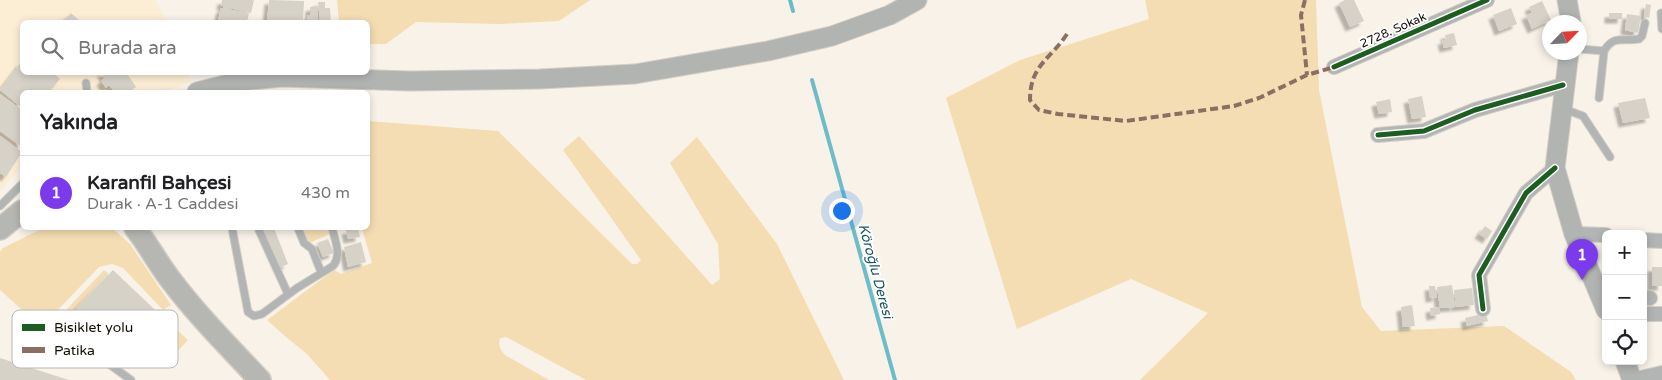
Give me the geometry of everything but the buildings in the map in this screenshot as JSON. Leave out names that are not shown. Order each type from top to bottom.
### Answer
[{"type":"main road","points":[[206,90],[241,81],[282,77],[420,81],[540,79],[635,74],[768,51],[832,36],[890,15],[917,0]]},
{"type":"main road","points":[[1567,0],[1570,15]]},
{"type":"main road","points":[[1567,60],[1555,168],[1574,234],[1602,296]]},
{"type":"main road","points":[[1,222],[20,212]]},
{"type":"main road","points":[[137,230],[147,242],[169,278],[190,304],[260,380]]},
{"type":"main road","points":[[1626,365],[1632,380]]},
{"type":"street","name":"2728. Sokak","points":[[1334,67],[1487,0]]},
{"type":"street","points":[[1378,135],[1424,131],[1475,110],[1564,85]]},
{"type":"street","points":[[1483,310],[1479,275],[1526,193],[1555,168]]},
{"type":"street","points":[[1574,234],[1602,235]]},
{"type":"street","points":[[1647,240],[1662,241]]},
{"type":"street","points":[[1647,314],[1662,314]]},
{"type":"street","points":[[1632,380],[1662,373]]},
{"type":"lane","points":[[1662,13],[1662,29]]},
{"type":"lane","points":[[1599,98],[1604,51],[1612,42],[1621,38],[1639,39],[1642,36],[1645,23]]},
{"type":"lane","points":[[1587,50],[1604,51]]},
{"type":"lane","points":[[86,83],[87,90]]},
{"type":"lane","points":[[1561,108],[1583,116],[1610,157]]},
{"type":"lane","points":[[1,222],[20,188]]},
{"type":"lane","points":[[232,230],[248,312],[254,316],[262,314],[288,294],[333,266],[337,258],[337,246],[333,230]]},
{"type":"lane","points":[[259,230],[288,294]]},
{"type":"lane","points":[[299,230],[304,243],[312,249],[321,272]]},
{"type":"lane","points":[[113,368],[131,380]]},
{"type":"shaded area","points":[[0,0],[155,0],[166,20],[20,20],[20,75],[189,75],[192,82],[169,90],[20,90],[20,168],[0,191]]},
{"type":"shaded area","points":[[337,0],[590,0],[559,21],[499,24],[416,22],[386,44],[370,44],[370,20],[339,20]]},
{"type":"shaded area","points":[[1145,0],[1316,0],[1319,90],[1362,307],[1381,331],[1504,326],[1571,372],[1576,380],[1140,380],[1208,313],[1131,279],[1017,329],[946,98],[1020,60],[1149,19]]},
{"type":"shaded area","points":[[370,121],[498,131],[632,264],[637,264],[641,260],[563,150],[579,136],[712,285],[720,279],[718,244],[670,163],[697,137],[777,244],[844,380],[586,380],[506,337],[500,338],[499,343],[505,355],[549,380],[330,380],[307,354],[267,320],[334,270],[341,274],[372,263],[363,230],[370,230]]},
{"type":"shaded area","points":[[39,230],[114,230],[130,244],[171,305],[163,310],[123,268],[112,264],[99,267],[58,310],[22,310],[0,290],[0,252],[3,248]]},
{"type":"shaded area","points":[[303,230],[330,230],[331,233],[310,243],[306,239]]},
{"type":"shaded area","points":[[104,270],[108,273],[75,310],[66,310]]},
{"type":"shaded area","points":[[178,331],[188,340],[178,351]]},
{"type":"waterway","name":"Köroğlu Deresi","points":[[790,0],[793,11]]},
{"type":"waterway","name":"Köroğlu Deresi","points":[[812,80],[895,380]]},
{"type":"marked path","points":[[1305,0],[1301,15],[1307,75]]},
{"type":"marked path","points":[[1067,34],[1042,64],[1033,79],[1030,100],[1039,110],[1058,114],[1126,121],[1234,106],[1259,98],[1307,75],[1334,67]]},
{"type":"cycle path","points":[[1334,67],[1487,0]]},
{"type":"cycle path","points":[[1378,135],[1424,131],[1475,110],[1563,85]]},
{"type":"cycle path","points":[[1483,309],[1479,275],[1526,193],[1555,168]]},
{"type":"place","name":"Karanfil Bahçesi","points":[[1582,280]]}]
